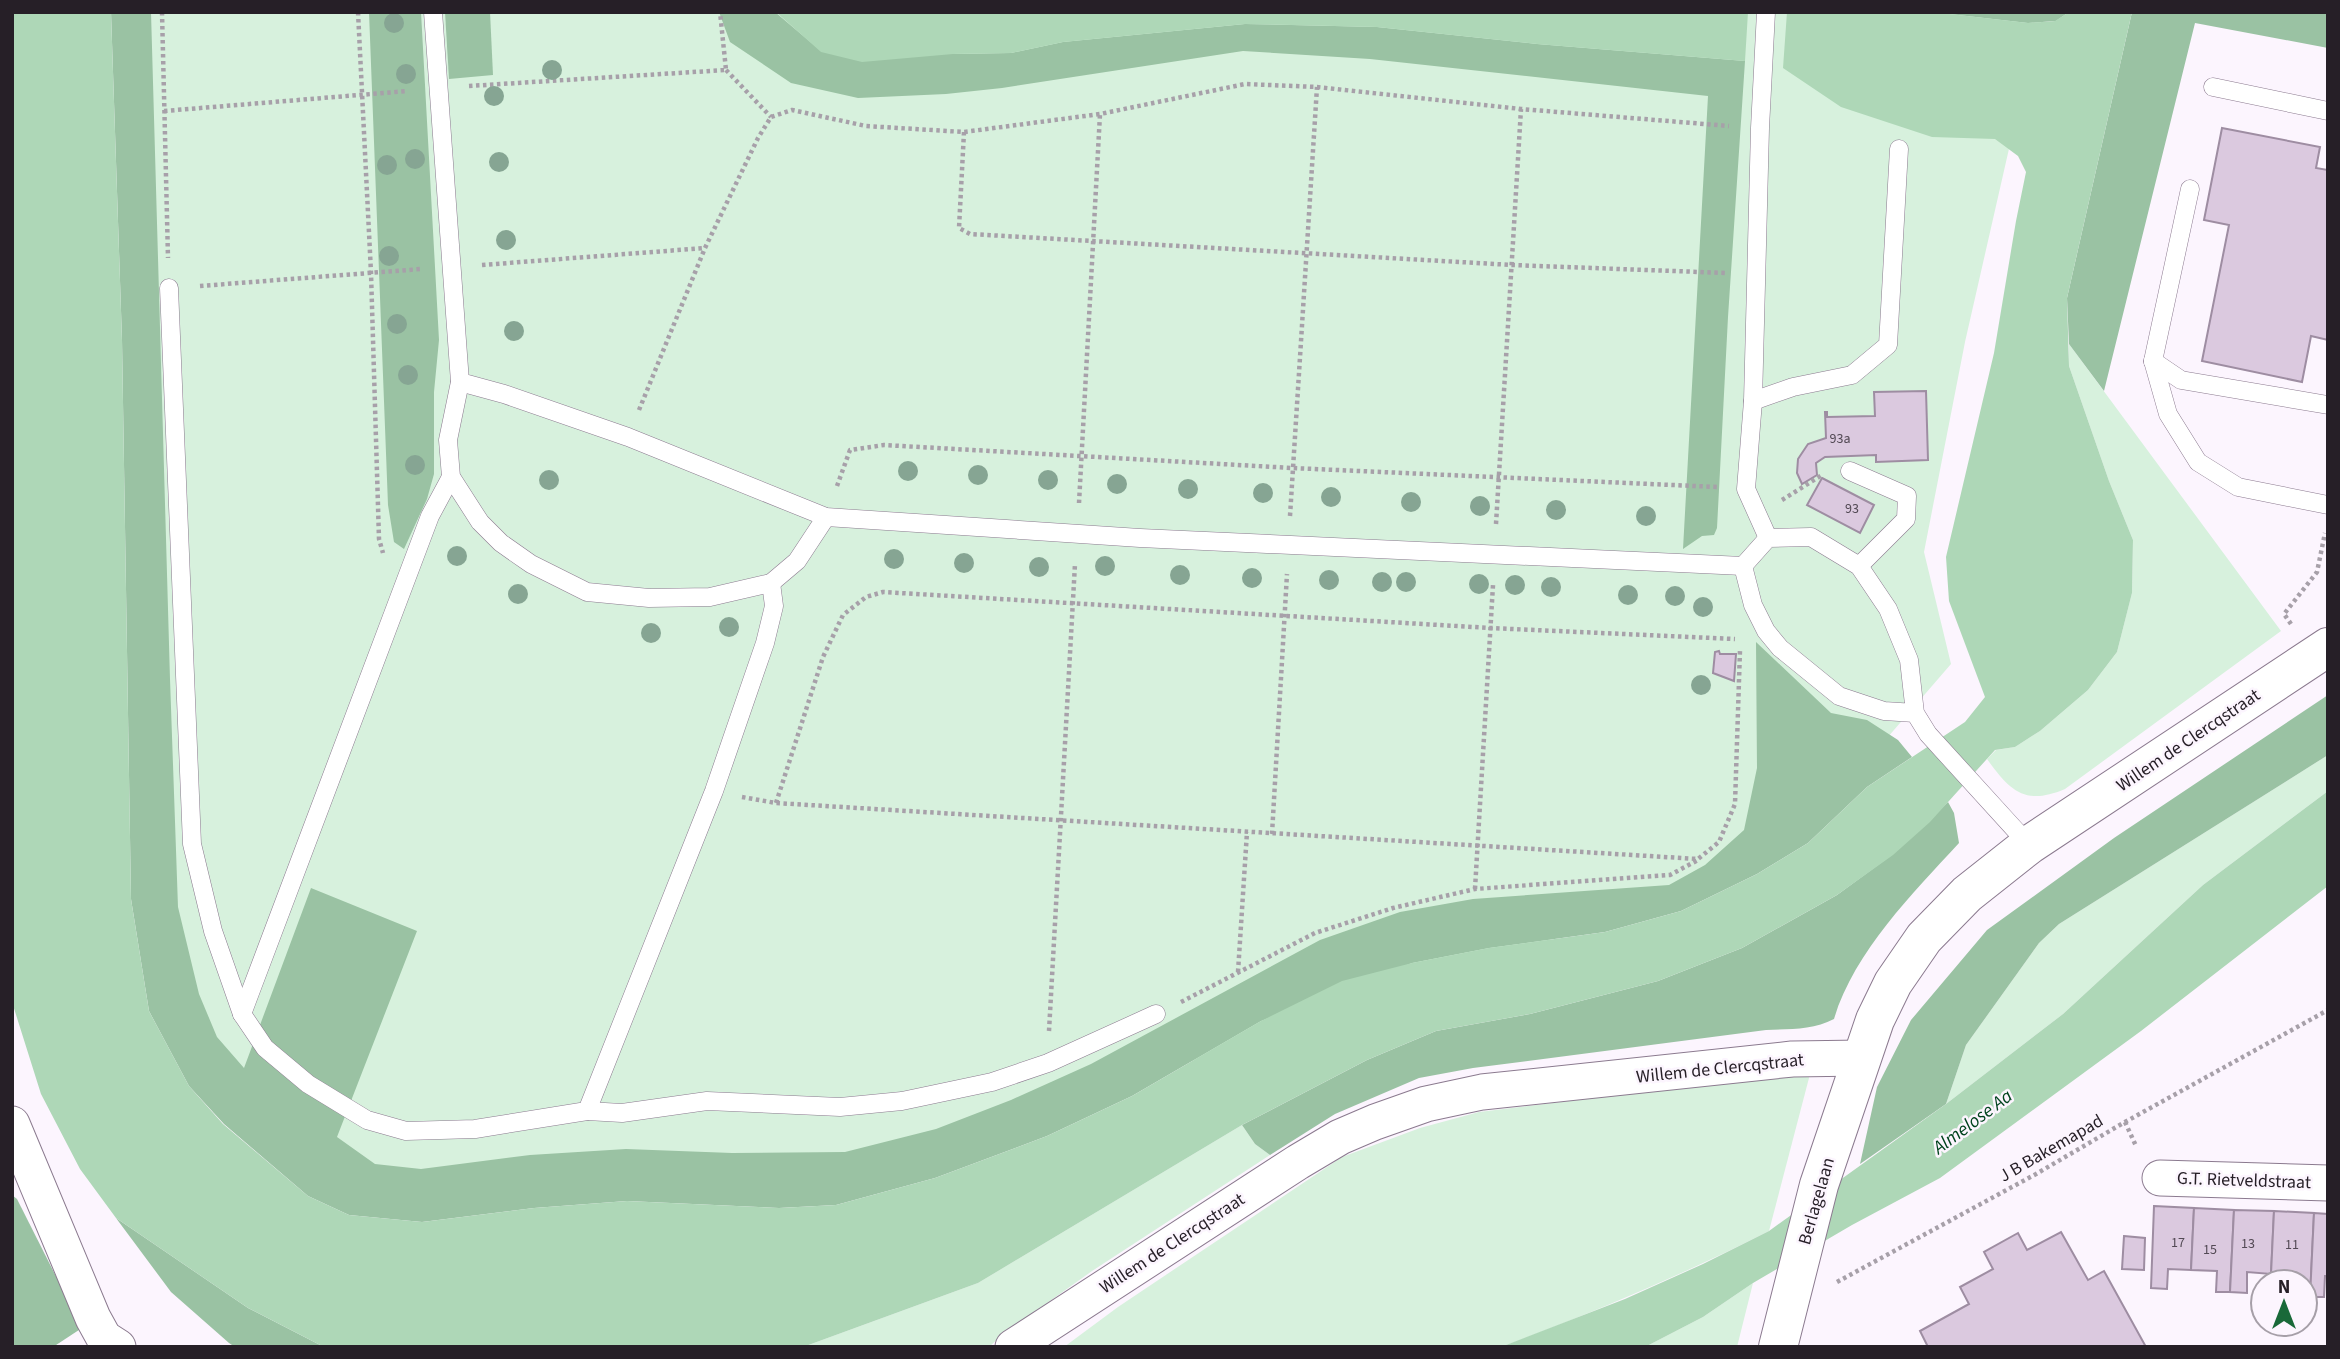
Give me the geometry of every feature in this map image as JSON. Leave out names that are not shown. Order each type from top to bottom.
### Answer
[{"type":"street","name":"Willem de Clercqstraat","points":[[1013,1347],[1340,1137],[1426,1104],[1482,1092],[1792,1059],[1862,1058],[1875,1020],[1893,982],[1924,939],[1967,894],[2029,845],[2320,652]]},
{"type":"street","name":"Berlagelaan","points":[[1778,1347],[1819,1185],[1862,1058]]},
{"type":"street","points":[[12,1124],[103,1344]]},
{"type":"street","name":"G.T. Rietveldstraat","points":[[2160,1178],[2328,1183]]},
{"type":"lane","points":[[433,12],[460,382],[447,440],[451,477],[480,522],[501,543],[531,564],[587,592],[649,598],[710,597],[771,583],[797,561],[826,517]]},
{"type":"lane","points":[[1766,12],[1760,128],[1753,401],[1746,489],[1768,538]]},
{"type":"lane","points":[[2213,87],[2328,111]]},
{"type":"lane","points":[[1753,401],[1793,387],[1852,375],[1888,345],[1899,149]]},
{"type":"lane","points":[[2190,189],[2153,361],[2168,414],[2198,462],[2238,486],[2328,506]]},
{"type":"lane","points":[[169,288],[192,844],[213,932],[242,1014],[265,1048],[308,1084],[367,1120],[406,1131],[475,1129],[587,1111],[622,1113],[707,1101],[840,1107],[902,1101],[992,1082],[1048,1063],[1156,1014]]},
{"type":"lane","points":[[2153,361],[2181,380],[2328,405]]},
{"type":"lane","points":[[460,382],[504,394],[628,437],[826,517],[1077,533],[1743,566]]},
{"type":"lane","points":[[1850,471],[1907,496],[1906,519],[1859,566]]},
{"type":"lane","points":[[242,1014],[410,566],[430,516],[451,477]]},
{"type":"lane","points":[[1743,566],[1768,538],[1811,537],[1859,566],[1888,609],[1909,660],[1915,713],[1928,734],[2029,845]]},
{"type":"lane","points":[[1743,566],[1753,606],[1766,631],[1780,648],[1839,696],[1884,711],[1915,713]]},
{"type":"lane","points":[[587,1111],[713,791],[765,643],[774,606],[771,583]]},
{"type":"path","points":[[162,12],[169,288]]},
{"type":"path","points":[[358,12],[370,260],[379,539],[383,552],[395,563],[410,566]]},
{"type":"path","points":[[726,70],[771,117]]},
{"type":"path","points":[[628,437],[705,248],[758,138],[771,117],[792,110],[866,126],[964,132],[1100,114],[1245,84],[1317,87],[1521,109],[1760,128]]},
{"type":"path","points":[[1272,834],[1317,87]]},
{"type":"path","points":[[1475,890],[1521,109]]},
{"type":"path","points":[[1048,1063],[1100,114]]},
{"type":"path","points":[[964,132],[958,229],[970,234],[1511,265],[1757,274]]},
{"type":"path","points":[[826,517],[850,450],[884,445],[1081,454],[1292,468],[1746,489]]},
{"type":"path","points":[[1758,515],[1833,468],[1850,471]]},
{"type":"path","points":[[2320,652],[2284,614],[2317,572],[2328,521]]},
{"type":"path","points":[[776,803],[823,657],[843,615],[866,597],[883,592],[1490,628],[1740,639],[1735,804],[1719,842],[1698,859],[1670,876],[1475,890],[1393,908],[1315,933],[1156,1014]]},
{"type":"path","points":[[713,791],[776,803],[1698,859]]},
{"type":"path","points":[[1238,972],[1247,832]]},
{"type":"path","name":"J B Bakemapad","points":[[1787,1309],[2036,1174],[2328,1010]]},
{"type":"shaded area","points":[[111,12],[151,12],[178,907],[199,994],[217,1037],[244,1068],[311,888],[417,931],[337,1137],[375,1164],[421,1169],[530,1155],[626,1149],[732,1153],[845,1152],[936,1129],[1011,1100],[1091,1064],[1320,940],[1400,912],[1473,899],[1669,885],[1705,865],[1744,830],[1757,768],[1756,642],[1831,713],[1867,720],[1898,740],[1912,757],[1867,787],[1808,843],[1757,874],[1681,911],[1605,932],[1489,948],[1412,963],[1261,1021],[1132,1096],[1047,1136],[935,1178],[836,1205],[779,1208],[627,1201],[534,1208],[422,1222],[349,1215],[308,1196],[224,1124],[189,1086],[149,1011],[131,899],[122,340]]},
{"type":"shaded area","points":[[129,12],[2043,12],[1965,342],[1924,552],[1951,664],[1862,767],[1667,900],[888,1164],[444,1198],[275,1143],[159,938]]},
{"type":"shaded area","points":[[369,12],[421,12],[439,340],[434,392],[434,474],[427,499],[404,549],[394,542],[388,505]]},
{"type":"shaded area","points":[[445,12],[490,12],[493,75],[449,79]]},
{"type":"shaded area","points":[[719,12],[775,12],[821,51],[1011,53],[1063,42],[1245,24],[1377,27],[1537,44],[1745,61],[1717,528],[1714,535],[1702,536],[1683,549],[1708,96],[1370,59],[1243,51],[1002,88],[946,94],[858,98],[791,83],[730,42]]},
{"type":"shaded area","points":[[1932,12],[2069,12],[2056,21],[2028,23]]},
{"type":"shaded area","points":[[2132,12],[2328,12],[2328,48],[2195,23],[2104,391],[2069,344],[2067,298]]},
{"type":"shaded area","points":[[2069,344],[2281,631],[2065,789],[2039,796],[2029,795],[2011,787],[1987,759],[1996,750],[2015,747],[2040,731],[2088,690],[2117,652],[2132,593],[2133,540],[2109,481],[2069,366]]},
{"type":"shaded area","points":[[2328,695],[2328,755],[2059,924],[2039,943],[1966,1045],[1946,1104],[1860,1164],[1877,1087],[1911,1020],[1987,930],[2114,838]]},
{"type":"shaded area","points":[[2328,755],[2328,791],[2203,885],[2063,1014],[1946,1104],[1966,1045],[2039,943],[2059,924]]},
{"type":"shaded area","points":[[1948,802],[1954,813],[1959,843],[1870,947],[1843,994],[1834,1019],[1826,1023],[1473,1068],[1419,1078],[1335,1114],[1270,1155],[1255,1144],[1242,1125],[1367,1060],[1436,1031],[1530,1014],[1658,981],[1742,948],[1837,895],[1893,854]]},
{"type":"shaded area","points":[[1808,1072],[1809,1078],[1769,1231],[1637,1293],[1501,1347],[1064,1347],[1118,1307],[1342,1157],[1420,1128],[1479,1112]]},
{"type":"shaded area","points":[[1242,1125],[1255,1144],[1270,1155],[1092,1271],[989,1347],[803,1347],[978,1283]]},
{"type":"shaded area","points":[[12,1195],[17,1199],[82,1328],[53,1347],[12,1347]]},
{"type":"shaded area","points":[[116,1218],[248,1308],[324,1347],[235,1347],[171,1292]]},
{"type":"shaded area","points":[[1753,1283],[1737,1347],[1645,1347],[1703,1317]]},
{"type":"water","points":[[12,12],[111,12],[122,340],[131,899],[149,1011],[189,1086],[223,1124],[308,1196],[349,1215],[422,1222],[534,1208],[627,1201],[779,1208],[836,1205],[935,1178],[1047,1136],[1132,1096],[1261,1021],[1342,981],[1412,963],[1489,948],[1605,932],[1681,911],[1757,874],[1808,843],[1867,787],[1965,722],[1985,697],[1949,601],[1946,557],[1994,353],[2026,172],[2018,156],[1995,139],[1932,137],[1841,107],[1783,68],[1787,12],[1932,12],[2028,23],[2055,21],[2069,12],[2132,12],[2067,298],[2069,366],[2109,481],[2133,540],[2132,593],[2117,652],[2088,690],[2040,731],[2015,747],[1995,750],[1930,822],[1893,855],[1837,895],[1742,948],[1658,981],[1530,1014],[1436,1031],[1367,1060],[1242,1125],[978,1283],[803,1347],[324,1347],[248,1308],[116,1218],[80,1169],[41,1094],[12,1002]]},
{"type":"water","points":[[776,12],[1748,12],[1745,61],[1537,44],[1377,27],[1245,24],[1063,42],[1011,53],[953,54],[862,62],[821,52]]},
{"type":"water","name":"Almelose Aa","points":[[2328,791],[2328,886],[2141,1031],[1940,1178],[1852,1225],[1753,1283],[1703,1317],[1645,1347],[1501,1347],[1625,1299],[1769,1231],[1946,1104],[2063,1014],[2203,885]]},
{"type":"building","points":[[2222,128],[2320,147],[2316,168],[2328,170],[2328,340],[2311,336],[2302,382],[2202,361],[2229,225],[2204,220]]},
{"type":"building","points":[[1926,391],[1928,460],[1876,462],[1876,455],[1825,457],[1816,463],[1817,475],[1802,484],[1797,473],[1798,459],[1808,444],[1826,438],[1825,412],[1827,417],[1875,416],[1874,392]]},
{"type":"building","points":[[1822,478],[1874,505],[1860,533],[1807,505]]},
{"type":"building","points":[[1719,651],[1720,654],[1736,654],[1734,681],[1713,673],[1715,652]]},
{"type":"building","points":[[2154,1206],[2194,1208],[2191,1270],[2168,1269],[2167,1289],[2151,1288]]},
{"type":"building","points":[[2194,1208],[2234,1210],[2230,1292],[2216,1292],[2217,1271],[2191,1270]]},
{"type":"building","points":[[2234,1210],[2274,1211],[2271,1268],[2249,1268],[2247,1293],[2230,1292]]},
{"type":"building","points":[[2274,1211],[2314,1213],[2311,1268],[2271,1268]]},
{"type":"building","points":[[2314,1213],[2328,1214],[2328,1276],[2325,1276],[2324,1297],[2319,1297],[2319,1268],[2311,1268]]},
{"type":"building","points":[[2061,1232],[2088,1280],[2104,1271],[2146,1347],[1928,1347],[1920,1331],[1969,1304],[1960,1287],[1993,1269],[1984,1252],[2018,1233],[2027,1250]]},
{"type":"building","points":[[2124,1236],[2145,1238],[2144,1270],[2122,1269]]}]
